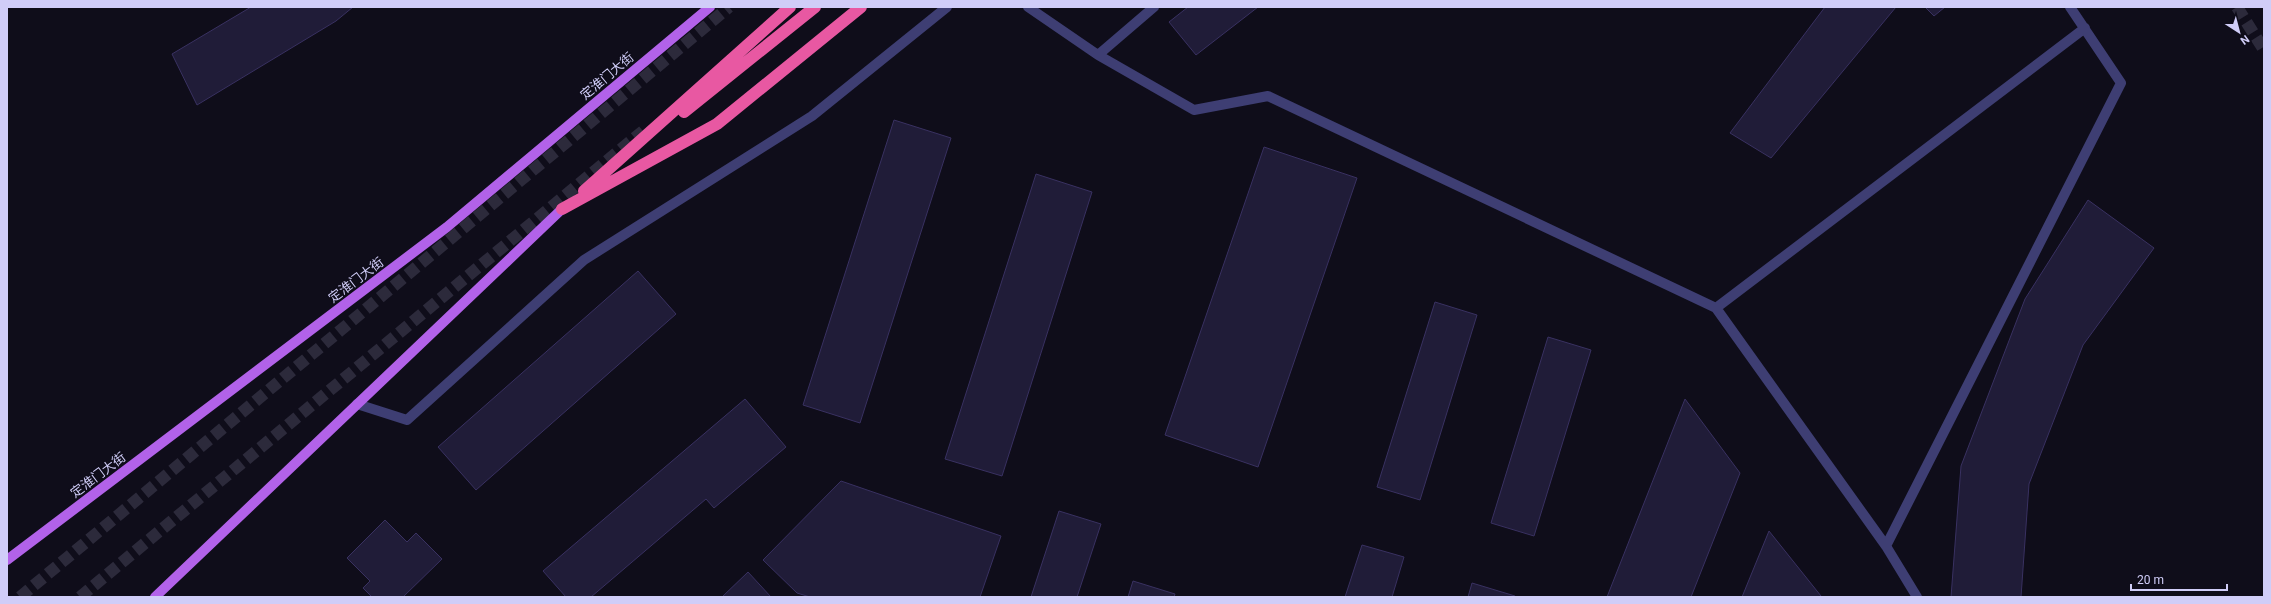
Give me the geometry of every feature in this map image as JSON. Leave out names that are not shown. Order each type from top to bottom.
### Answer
[{"type":"highway","points":[[603,175],[790,7]]},
{"type":"highway","points":[[562,209],[603,175],[761,52],[815,7]]},
{"type":"highway","points":[[562,209],[717,124],[861,7]]},
{"type":"main road","name":"定淮门大街","points":[[7,560],[447,227],[710,7]]},
{"type":"main road","points":[[155,597],[562,209]]},
{"type":"street","points":[[358,404],[407,420],[584,260],[812,116],[947,7]]},
{"type":"street","points":[[1028,7],[1098,55],[1194,110],[1268,96],[1716,308],[1886,546],[1917,597]]},
{"type":"street","points":[[1098,55],[1154,7]]},
{"type":"street","points":[[1886,546],[2121,83],[2070,7]]},
{"type":"street","points":[[1716,308],[2085,28]]},
{"type":"building","points":[[251,7],[353,7],[336,21],[197,105],[172,54]]},
{"type":"building","points":[[1188,7],[1258,7],[1196,55],[1169,22]]},
{"type":"building","points":[[1825,7],[1896,7],[1771,158],[1730,133]]},
{"type":"building","points":[[1925,7],[1945,7],[1934,16]]},
{"type":"building","points":[[894,120],[951,138],[860,423],[803,405]]},
{"type":"building","points":[[1264,147],[1357,178],[1258,467],[1165,435]]},
{"type":"building","points":[[1036,174],[1092,192],[1002,476],[945,459]]},
{"type":"building","points":[[2088,200],[2154,248],[2083,345],[2029,484],[2021,597],[1951,597],[1961,466],[2025,299]]},
{"type":"building","points":[[638,271],[676,314],[476,490],[438,447]]},
{"type":"building","points":[[1435,302],[1477,315],[1420,500],[1377,487]]},
{"type":"building","points":[[1548,337],[1591,350],[1534,536],[1491,523]]},
{"type":"building","points":[[745,399],[786,447],[714,508],[706,499],[591,597],[566,597],[543,571]]},
{"type":"building","points":[[1685,399],[1740,473],[1691,597],[1607,597]]},
{"type":"building","points":[[841,481],[1001,536],[980,597],[810,597],[797,593],[763,560]]},
{"type":"building","points":[[1059,511],[1101,524],[1077,597],[1031,597]]},
{"type":"building","points":[[385,520],[407,542],[416,533],[442,559],[403,597],[372,597],[363,588],[370,581],[347,558]]},
{"type":"building","points":[[1769,531],[1821,596],[1821,597],[1742,597]]},
{"type":"building","points":[[1362,545],[1404,557],[1392,597],[1345,597]]},
{"type":"building","points":[[748,572],[771,597],[722,597]]},
{"type":"building","points":[[1133,581],[1175,594],[1174,597],[1128,597]]},
{"type":"building","points":[[1472,583],[1515,596],[1515,597],[1468,597]]},
{"type":"tunnel","points":[[20,597],[729,7]]},
{"type":"tunnel","points":[[2237,7],[2264,50]]},
{"type":"tunnel","points":[[80,597],[643,131]]}]
